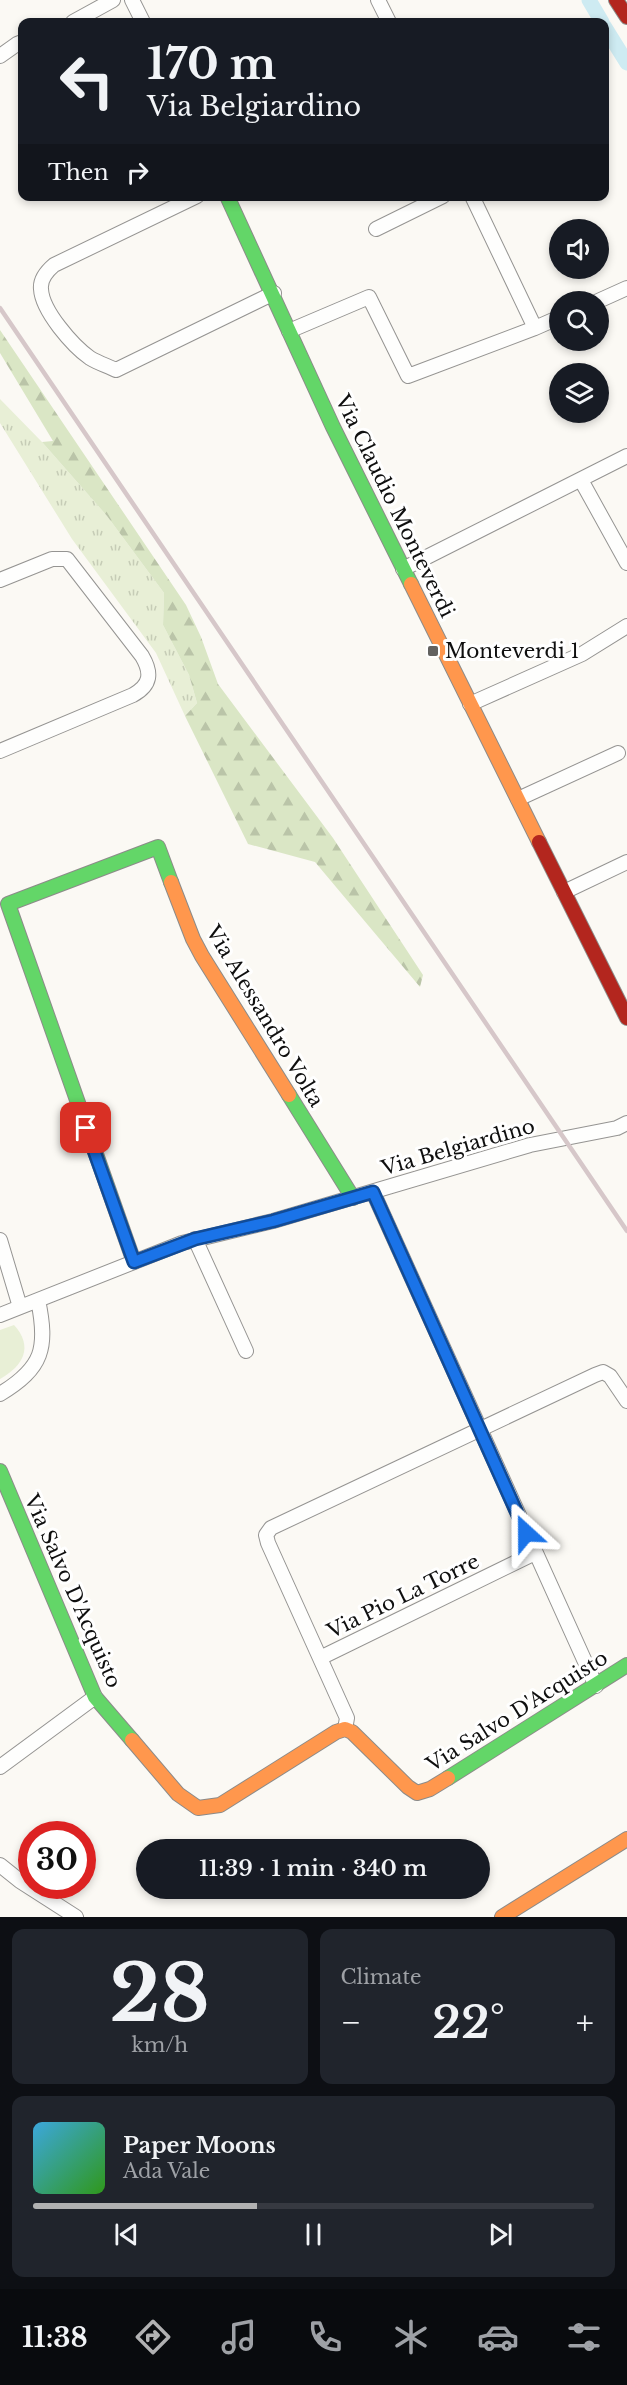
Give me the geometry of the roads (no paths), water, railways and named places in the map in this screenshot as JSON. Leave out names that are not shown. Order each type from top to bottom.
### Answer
[{"type":"main road","points":[[616,0],[627,17]]},
{"type":"main road","name":"Via Claudio Monteverdi","points":[[229,201],[403,569],[627,1018]]},
{"type":"main road","name":"Via Alessandro Volta","points":[[134,1262],[8,904],[158,847],[193,939],[202,956],[353,1198]]},
{"type":"main road","name":"Via Salvo D'Acquisto","points":[[0,1471],[95,1696],[178,1794],[198,1808],[220,1805],[336,1731],[345,1729],[352,1732],[408,1787],[417,1792],[430,1789],[627,1665]]},
{"type":"main road","points":[[502,1917],[627,1839]]},
{"type":"street","points":[[80,18],[113,0]]},
{"type":"street","points":[[132,0],[141,18]]},
{"type":"street","points":[[378,0],[387,18]]},
{"type":"street","points":[[0,56],[18,43]]},
{"type":"street","points":[[187,201],[54,265],[46,272],[40,287],[42,297],[55,322],[70,342],[91,359],[116,370],[274,293]]},
{"type":"street","points":[[376,229],[433,201]]},
{"type":"street","points":[[474,201],[535,328]]},
{"type":"street","points":[[609,296],[627,288]]},
{"type":"street","points":[[289,331],[369,297],[408,376],[549,322]]},
{"type":"street","points":[[403,569],[627,456]]},
{"type":"street","points":[[581,480],[627,563]]},
{"type":"street","points":[[0,580],[52,559],[67,559],[142,656],[147,664],[149,677],[147,684],[133,695],[0,751]]},
{"type":"street","points":[[470,704],[582,654],[627,626]]},
{"type":"street","points":[[518,799],[618,753]]},
{"type":"street","points":[[564,892],[627,862]]},
{"type":"street","name":"Via Belgiardino","points":[[0,1315],[195,1239],[273,1221],[530,1145],[624,1127]]},
{"type":"street","points":[[373,1192],[596,1686]]},
{"type":"street","points":[[195,1239],[246,1351]]},
{"type":"street","points":[[0,1240],[20,1307]]},
{"type":"street","points":[[0,1394],[25,1377],[39,1360],[44,1337],[38,1300]]},
{"type":"street","points":[[345,1729],[347,1718],[268,1543],[266,1535],[271,1528],[479,1428],[603,1372],[610,1376],[627,1401]]},
{"type":"street","name":"Via Pio La Torre","points":[[320,1658],[535,1554]]},
{"type":"street","points":[[0,1767],[95,1696]]},
{"type":"street","points":[[0,1865],[20,1881],[76,1917]]},
{"type":"waterway","points":[[589,0],[600,18]]},
{"type":"waterway","points":[[609,34],[627,63]]},
{"type":"railway","points":[[0,308],[627,1231]]},
{"type":"place","name":"Monteverdi 1","points":[[433,651]]}]
